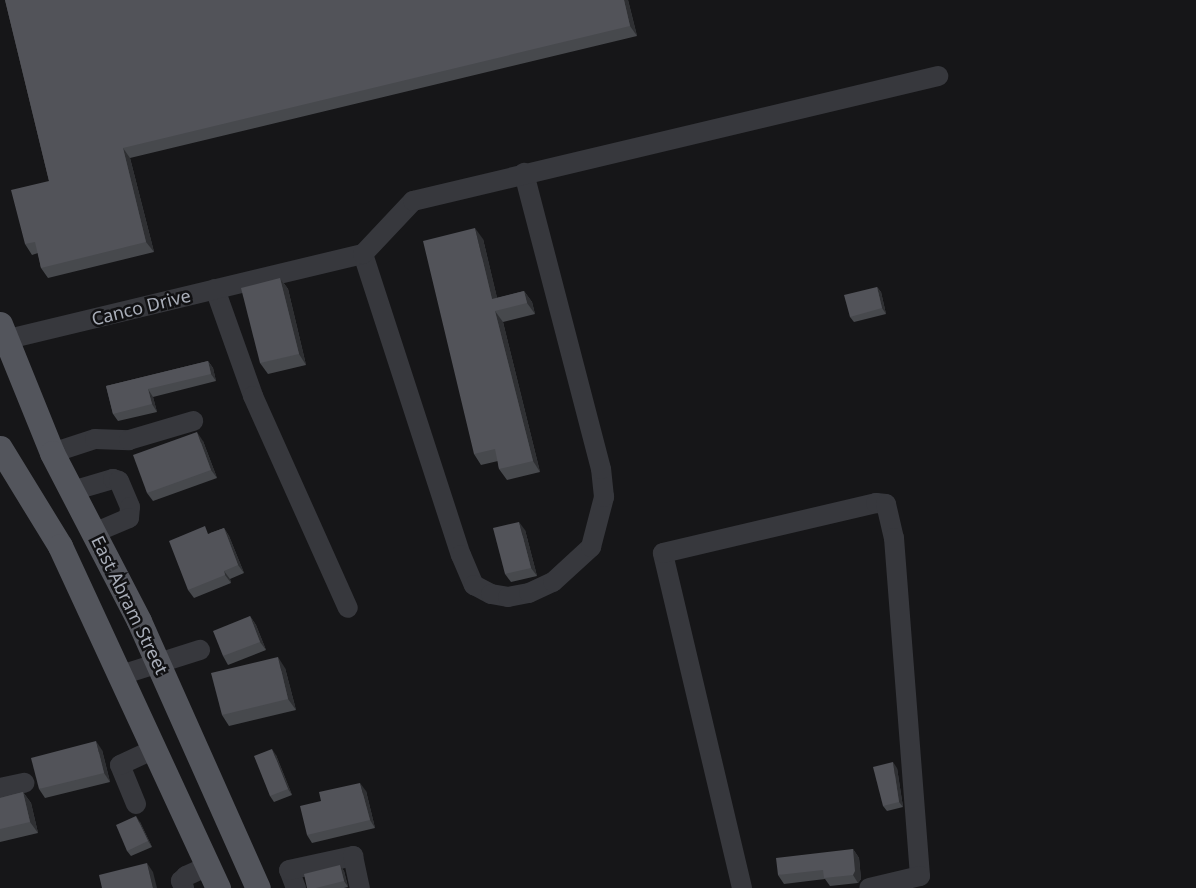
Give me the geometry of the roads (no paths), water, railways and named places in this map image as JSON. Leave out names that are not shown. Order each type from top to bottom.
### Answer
[{"type":"main road","name":"East Abram Street","points":[[2,335],[52,453],[160,665],[258,888]]},
{"type":"main road","points":[[0,448],[60,546],[213,877]]},
{"type":"street","points":[[524,173],[601,469],[604,497],[591,546],[553,582],[529,593],[508,598],[491,594],[474,585],[461,555],[363,254],[413,201],[524,173],[938,76]]},
{"type":"street","name":"Canco Drive","points":[[2,335],[215,289],[363,254]]},
{"type":"street","points":[[215,289],[254,396],[348,608]]},
{"type":"street","points":[[52,453],[95,439],[129,440],[192,421]]},
{"type":"street","points":[[72,491],[113,479],[119,481],[130,508],[130,518],[94,533]]},
{"type":"street","points":[[742,888],[662,552],[876,503],[886,504],[894,538],[920,882],[869,888]]},
{"type":"street","points":[[121,676],[160,665],[200,650]]},
{"type":"street","points":[[136,804],[117,757],[155,749]]},
{"type":"street","points":[[0,788],[24,783]]},
{"type":"street","points":[[296,888],[289,870],[353,856],[360,888]]},
{"type":"street","points":[[184,888],[181,881],[186,876],[213,877]]}]
